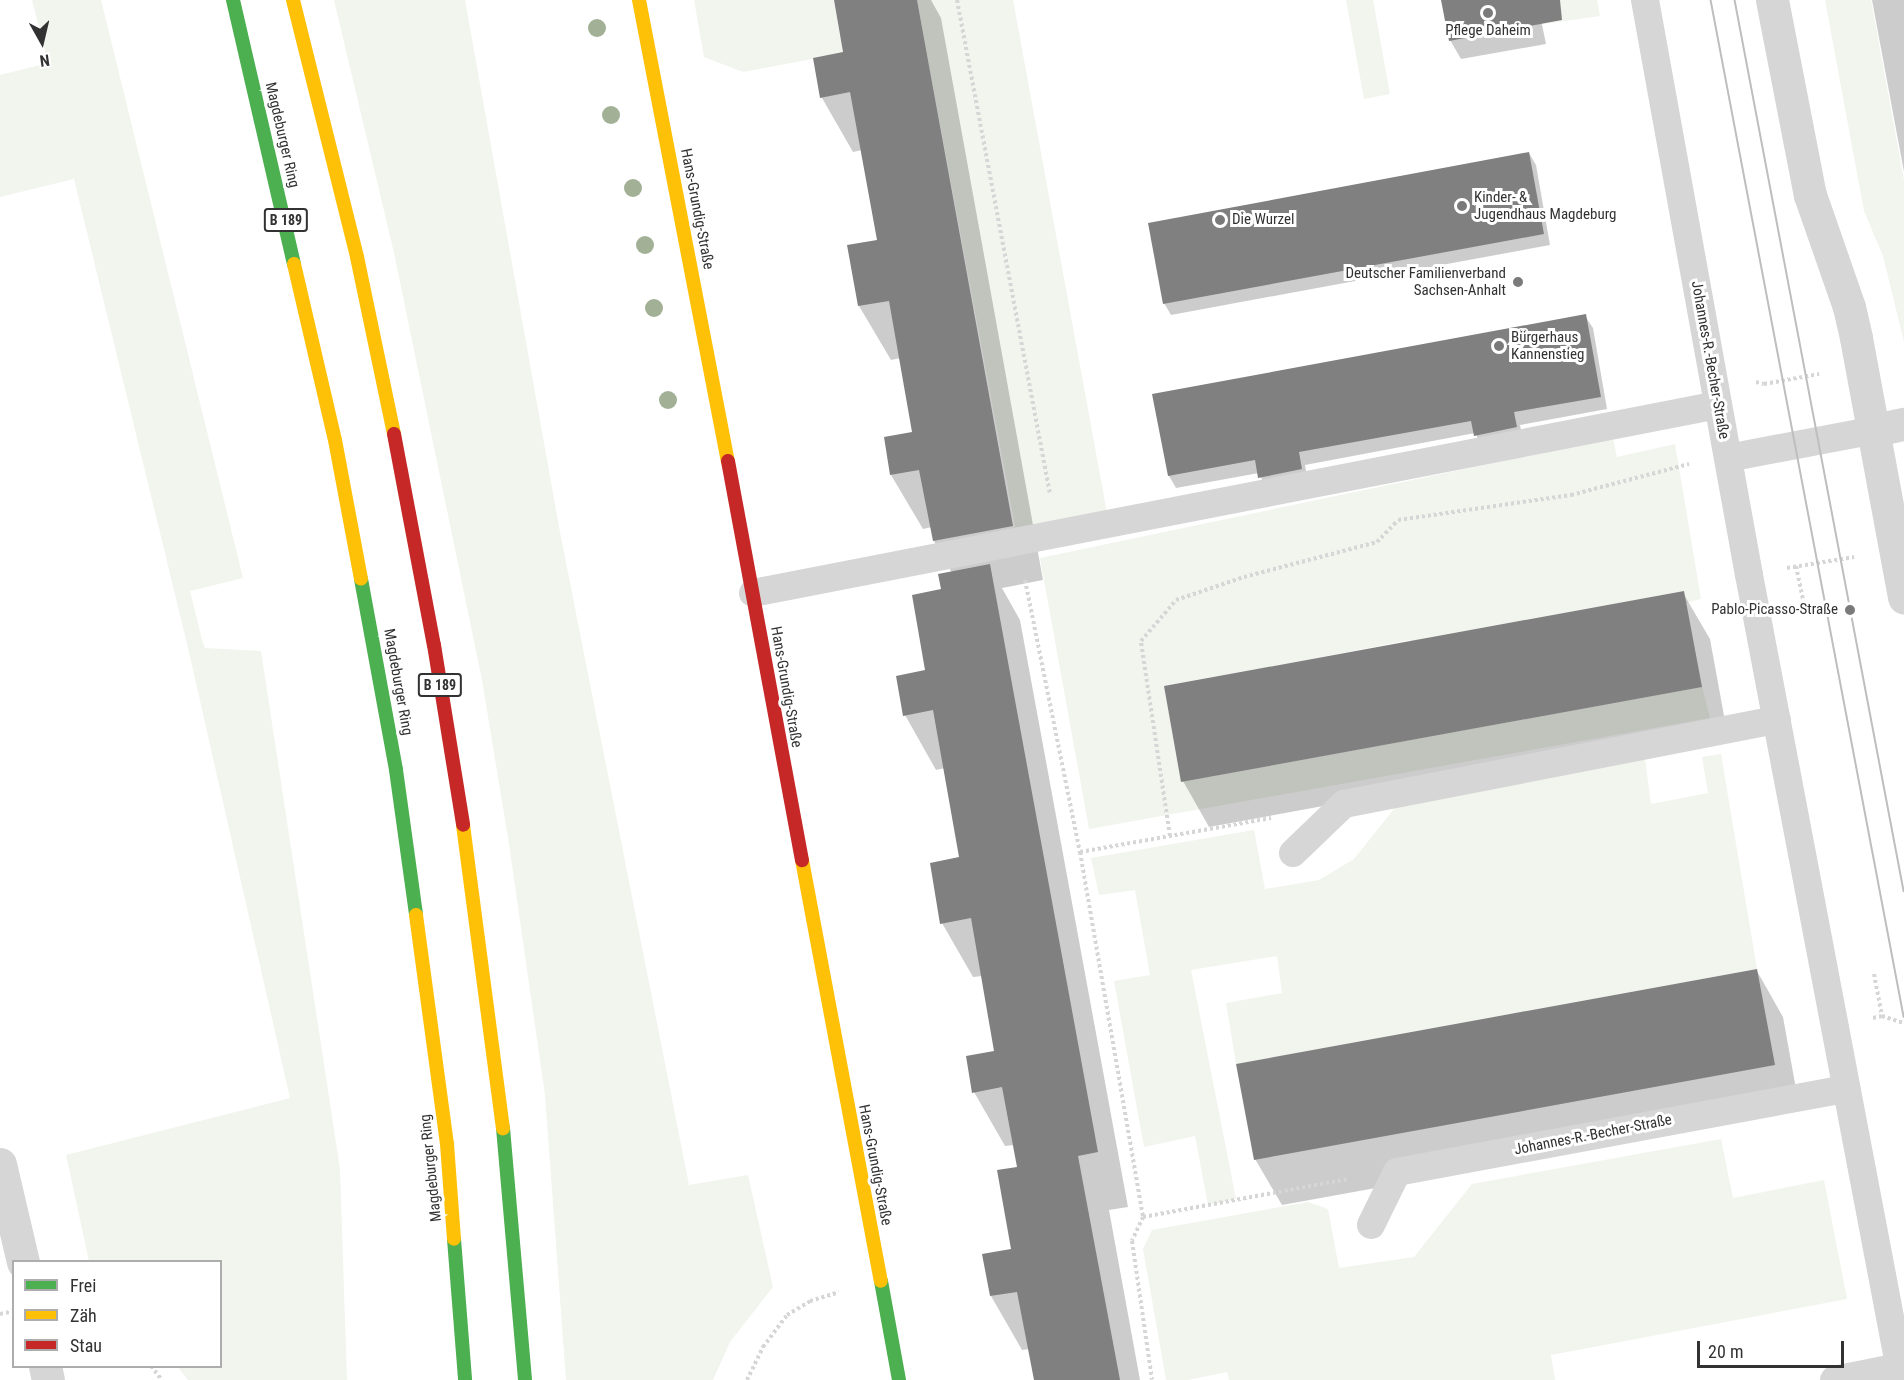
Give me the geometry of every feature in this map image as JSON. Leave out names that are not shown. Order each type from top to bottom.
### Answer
[{"type":"main road","name":"Magdeburger Ring","points":[[233,0],[335,440],[384,699],[447,1144],[465,1380]]},
{"type":"main road","name":"B 189","points":[[293,0],[357,256],[398,450],[436,656],[465,836],[505,1142],[525,1380]]},
{"type":"main road","name":"Hans-Grundig-Straße","points":[[639,0],[753,593],[899,1380]]},
{"type":"main road","points":[[448,1372],[463,1347]]},
{"type":"street","points":[[1773,0],[1810,195],[1889,427],[1895,549],[1904,598]]},
{"type":"street","points":[[0,1164],[23,1260]]},
{"type":"lane","name":"Johannes-R.-Becher-Straße","points":[[1646,0],[1715,393],[1900,1373]]},
{"type":"lane","points":[[753,593],[1057,533],[1715,393]]},
{"type":"lane","points":[[1728,458],[1889,427]]},
{"type":"lane","points":[[1293,853],[1344,804],[1777,720]]},
{"type":"lane","name":"Johannes-R.-Becher-Straße","points":[[1397,1172],[1846,1089]]},
{"type":"lane","points":[[1371,1225],[1397,1172]]},
{"type":"lane","points":[[1834,1380],[1900,1373]]},
{"type":"path","points":[[957,0],[1057,533]]},
{"type":"path","points":[[1715,393],[1734,376],[1764,384],[1826,373]]},
{"type":"path","points":[[1170,836],[1141,641],[1176,600],[1244,578],[1377,542],[1398,520],[1571,495],[1646,473],[1696,463]]},
{"type":"path","points":[[1018,541],[1080,852],[1143,1216],[1132,1241],[1152,1380]]},
{"type":"path","points":[[1749,575],[1895,549]]},
{"type":"path","points":[[1796,566],[1806,614]]},
{"type":"path","points":[[1080,852],[1274,817]]},
{"type":"path","points":[[1874,974],[1882,1016]]},
{"type":"path","points":[[1143,1216],[1397,1172]]},
{"type":"path","points":[[747,1380],[763,1347],[788,1315],[797,1308],[810,1301],[880,1280]]},
{"type":"path","points":[[153,1368],[162,1380]]},
{"type":"shaded area","points":[[32,0],[101,0],[243,578],[190,591],[202,640],[205,648],[261,651],[340,1169],[347,1380],[188,1380],[179,1368],[222,1368],[222,1260],[89,1260],[66,1155],[290,1098],[189,652],[74,179],[0,197],[0,75],[48,63]]},
{"type":"shaded area","points":[[334,0],[465,0],[559,527],[689,1185],[748,1175],[773,1287],[730,1342],[713,1380],[566,1380],[545,1095],[509,844],[482,680],[394,253]]},
{"type":"shaded area","points":[[694,0],[834,0],[843,53],[743,72],[704,57]]},
{"type":"shaded area","points":[[917,0],[1013,0],[1107,513],[1016,531]]},
{"type":"shaded area","points":[[1346,0],[1373,0],[1390,94],[1364,99]]},
{"type":"shaded area","points":[[1531,0],[1597,0],[1600,16],[1536,25]]},
{"type":"shaded area","points":[[1825,0],[1871,0],[1904,180],[1904,342],[1883,256],[1864,211]]},
{"type":"shaded area","points":[[1613,438],[1617,457],[1675,444],[1701,599],[1686,603],[1684,591],[1426,638],[1413,653],[1410,640],[1270,667],[1259,681],[1256,669],[1164,686],[1181,782],[1702,687],[1710,718],[1089,829],[1040,558]]},
{"type":"shaded area","points":[[1721,754],[1757,969],[1236,1064],[1226,1003],[1282,993],[1277,956],[1191,970],[1236,1199],[1208,1205],[1195,1136],[1144,1147],[1114,981],[1150,975],[1135,890],[1099,895],[1091,858],[1254,830],[1265,889],[1319,880],[1354,859],[1398,804],[1645,759],[1651,804],[1708,793],[1702,757]]},
{"type":"shaded area","points":[[1721,1139],[1733,1198],[1824,1180],[1847,1299],[1551,1355],[1555,1380],[1229,1380],[1227,1372],[1188,1380],[1166,1380],[1143,1249],[1152,1230],[1308,1202],[1328,1209],[1339,1268],[1414,1257],[1472,1184]]},
{"type":"building","points":[[834,0],[917,0],[1013,526],[933,541],[919,470],[890,475],[884,437],[912,432],[889,301],[858,306],[847,245],[877,240],[850,92],[820,98],[813,58],[843,52]]},
{"type":"building","name":"Pflege Daheim","points":[[1441,0],[1560,0],[1562,20],[1449,41]]},
{"type":"building","points":[[1529,152],[1544,234],[1163,304],[1148,223]]},
{"type":"building","points":[[1586,314],[1601,397],[1514,412],[1517,427],[1474,436],[1471,421],[1299,452],[1302,469],[1258,478],[1255,460],[1168,476],[1152,394]]},
{"type":"building","points":[[990,564],[1098,1152],[1078,1156],[1120,1380],[1034,1380],[1017,1292],[990,1296],[982,1254],[1011,1249],[997,1170],[1017,1167],[1002,1087],[972,1093],[966,1056],[994,1051],[971,918],[940,924],[930,863],[959,857],[933,710],[903,716],[896,676],[925,670],[912,595],[941,589],[938,574]]},
{"type":"building","points":[[1684,591],[1702,687],[1181,782],[1164,686]]},
{"type":"building","points":[[1757,969],[1775,1065],[1254,1160],[1236,1064]]},
{"type":"tram line","points":[[1711,0],[1904,1017]]},
{"type":"tram line","points":[[1735,0],[1904,891]]},
{"type":"traffic: fast","points":[[233,0],[294,264]]},
{"type":"traffic: fast","points":[[361,579],[396,770],[416,915]]},
{"type":"traffic: fast","points":[[503,1128],[525,1380]]},
{"type":"traffic: fast","points":[[454,1239],[465,1380]]},
{"type":"traffic: fast","points":[[881,1281],[899,1380]]},
{"type":"traffic: slow","points":[[293,0],[357,257],[394,434]]},
{"type":"traffic: slow","points":[[639,0],[728,461]]},
{"type":"traffic: slow","points":[[294,264],[335,440],[361,579]]},
{"type":"traffic: slow","points":[[463,825],[503,1128]]},
{"type":"traffic: slow","points":[[802,860],[881,1281]]},
{"type":"traffic: slow","points":[[416,915],[447,1144],[454,1239]]},
{"type":"traffic: jam","points":[[394,434],[434,645],[463,825]]},
{"type":"traffic: jam","points":[[728,461],[802,860]]},
{"type":"place","name":"Pflege Daheim","points":[[1488,13]]},
{"type":"place","name":"Kinder- & Jugendhaus Magdeburg","points":[[1462,206]]},
{"type":"place","name":"Die Wurzel","points":[[1220,220]]},
{"type":"place","name":"Deutscher Familienverband Sachsen-Anhalt","points":[[1518,282]]},
{"type":"place","name":"Bürgerhaus Kannenstieg","points":[[1499,346]]},
{"type":"place","name":"Pablo-Picasso-Straße","points":[[1850,610]]}]
